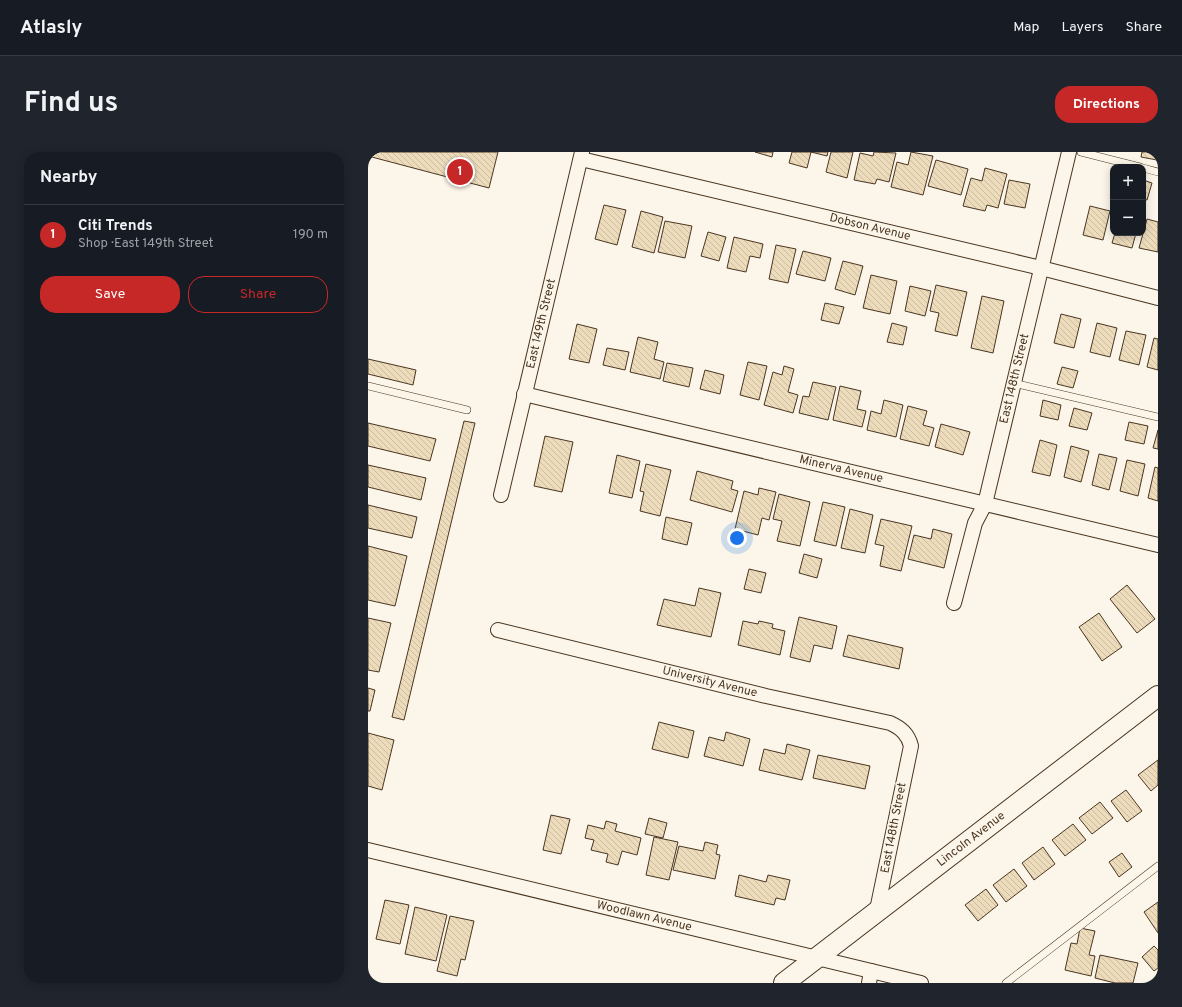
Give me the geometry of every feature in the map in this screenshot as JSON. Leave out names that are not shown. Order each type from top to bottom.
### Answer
[{"type":"street","name":"East 148th Street","points":[[954,602],[975,523],[985,504],[1069,152]]},
{"type":"street","name":"Dobson Avenue","points":[[582,156],[1158,298]]},
{"type":"street","name":"East 149th Street","points":[[501,495],[582,156]]},
{"type":"street","name":"Minerva Avenue","points":[[524,394],[1158,545]]},
{"type":"street","name":"University Avenue","points":[[498,630],[766,696],[890,723],[900,728],[906,734],[911,746]]},
{"type":"street","name":"Lincoln Avenue","points":[[784,983],[877,910],[1158,696]]},
{"type":"street","name":"East 148th Street","points":[[877,910],[911,746]]},
{"type":"street","name":"Woodlawn Avenue","points":[[368,850],[815,958],[870,977],[921,983]]},
{"type":"lane","points":[[1081,152],[1128,164]]},
{"type":"lane","points":[[1146,169],[1158,172]]},
{"type":"lane","points":[[1013,383],[1158,417]]},
{"type":"lane","points":[[368,386],[467,410]]},
{"type":"lane","points":[[1006,983],[1158,866]]},
{"type":"building","points":[[368,152],[498,152],[489,188],[368,156]]},
{"type":"building","points":[[755,152],[773,152],[772,157]]},
{"type":"building","points":[[792,152],[811,152],[807,168],[789,163]]},
{"type":"building","points":[[811,152],[828,152],[827,156]]},
{"type":"building","points":[[831,152],[853,152],[847,178],[826,172]]},
{"type":"building","points":[[874,152],[896,153],[889,182],[877,179],[875,184],[854,180],[860,153],[873,156]]},
{"type":"building","points":[[911,152],[933,156],[923,195],[891,187],[897,162],[908,165]]},
{"type":"building","points":[[1142,152],[1158,152],[1157,160],[1141,157]]},
{"type":"building","points":[[936,160],[968,169],[961,195],[928,186]]},
{"type":"building","points":[[985,168],[1007,174],[998,208],[987,205],[985,211],[963,206],[971,178],[982,181]]},
{"type":"building","points":[[1009,180],[1030,184],[1025,208],[1004,204]]},
{"type":"building","points":[[1146,181],[1152,183],[1146,200]]},
{"type":"building","points":[[604,205],[626,210],[617,245],[595,239]]},
{"type":"building","points":[[1090,206],[1110,211],[1103,240],[1083,235]]},
{"type":"building","points":[[641,211],[663,217],[654,253],[632,247]]},
{"type":"building","points":[[1147,219],[1158,222],[1158,252],[1139,248],[1142,236],[1146,236]]},
{"type":"building","points":[[665,221],[692,226],[685,258],[658,252]]},
{"type":"building","points":[[708,232],[726,237],[719,261],[701,256]]},
{"type":"building","points":[[1114,236],[1135,236],[1132,248],[1112,243]]},
{"type":"building","points":[[734,237],[763,244],[760,258],[750,256],[746,272],[727,268]]},
{"type":"building","points":[[776,245],[796,249],[788,283],[769,279]]},
{"type":"building","points":[[803,251],[831,258],[825,281],[796,274]]},
{"type":"building","points":[[843,261],[863,266],[855,295],[835,289]]},
{"type":"building","points":[[871,275],[897,281],[890,314],[863,308]]},
{"type":"building","points":[[936,285],[967,292],[957,336],[935,331],[939,313],[930,311]]},
{"type":"building","points":[[910,286],[931,291],[925,316],[905,311]]},
{"type":"building","points":[[982,296],[1004,301],[993,353],[971,348]]},
{"type":"building","points":[[825,303],[844,307],[839,324],[821,320]]},
{"type":"building","points":[[1061,314],[1081,319],[1074,348],[1054,343]]},
{"type":"building","points":[[892,323],[907,327],[903,345],[887,342]]},
{"type":"building","points":[[1097,323],[1117,328],[1110,357],[1090,352]]},
{"type":"building","points":[[577,324],[597,329],[589,363],[569,359]]},
{"type":"building","points":[[1126,331],[1146,335],[1139,365],[1119,360]]},
{"type":"building","points":[[638,337],[658,342],[654,359],[664,362],[660,379],[630,372]]},
{"type":"building","points":[[1154,338],[1158,339],[1158,370],[1147,367]]},
{"type":"building","points":[[607,348],[629,352],[625,370],[603,365]]},
{"type":"building","points":[[368,359],[416,370],[413,385],[368,374]]},
{"type":"building","points":[[748,362],[767,366],[759,400],[740,395]]},
{"type":"building","points":[[667,363],[693,368],[689,387],[663,381]]},
{"type":"building","points":[[784,366],[794,369],[788,392],[798,395],[793,413],[764,405],[773,372],[782,375]]},
{"type":"building","points":[[1062,367],[1078,371],[1073,388],[1057,384]]},
{"type":"building","points":[[705,370],[724,375],[720,394],[700,389]]},
{"type":"building","points":[[813,382],[836,387],[828,420],[799,413],[803,396],[809,397]]},
{"type":"building","points":[[840,386],[861,391],[857,409],[866,411],[862,427],[833,420]]},
{"type":"building","points":[[884,400],[903,405],[896,437],[867,430],[871,411],[881,414]]},
{"type":"building","points":[[1043,400],[1061,405],[1058,420],[1040,416]]},
{"type":"building","points":[[908,406],[927,411],[923,425],[934,428],[929,446],[900,439]]},
{"type":"building","points":[[1074,408],[1092,413],[1087,430],[1069,426]]},
{"type":"building","points":[[464,421],[475,423],[404,720],[392,717]]},
{"type":"building","points":[[1129,422],[1148,426],[1144,444],[1125,440]]},
{"type":"building","points":[[368,423],[436,439],[430,461],[368,446]]},
{"type":"building","points":[[941,424],[970,432],[963,455],[935,447]]},
{"type":"building","points":[[1158,430],[1158,449],[1153,448]]},
{"type":"building","points":[[545,436],[573,442],[562,492],[534,486]]},
{"type":"building","points":[[1040,440],[1057,445],[1050,476],[1032,472]]},
{"type":"building","points":[[1071,446],[1089,451],[1081,482],[1064,477]]},
{"type":"building","points":[[1099,454],[1117,458],[1109,490],[1092,485]]},
{"type":"building","points":[[617,455],[640,461],[632,498],[609,493]]},
{"type":"building","points":[[1127,460],[1145,464],[1138,496],[1120,491]]},
{"type":"building","points":[[646,464],[671,470],[660,516],[640,511],[644,492],[640,491]]},
{"type":"building","points":[[368,465],[426,478],[421,500],[368,487]]},
{"type":"building","points":[[1155,467],[1158,468],[1158,501],[1148,498]]},
{"type":"building","points":[[697,471],[733,481],[731,489],[738,491],[732,512],[690,500]]},
{"type":"building","points":[[759,488],[776,492],[769,520],[762,518],[758,535],[735,529],[744,491],[758,495]]},
{"type":"building","points":[[779,494],[810,502],[800,546],[777,541],[782,521],[773,519]]},
{"type":"building","points":[[823,502],[845,507],[836,546],[814,541]]},
{"type":"building","points":[[368,505],[417,517],[412,538],[368,528]]},
{"type":"building","points":[[850,509],[873,515],[865,553],[841,548]]},
{"type":"building","points":[[666,517],[692,523],[687,545],[662,539]]},
{"type":"building","points":[[881,519],[912,526],[901,571],[880,566],[884,546],[875,544]]},
{"type":"building","points":[[933,529],[952,534],[944,568],[908,559],[914,535],[931,539]]},
{"type":"building","points":[[368,546],[407,556],[395,606],[368,600]]},
{"type":"building","points":[[804,554],[822,559],[817,578],[799,573]]},
{"type":"building","points":[[749,569],[766,573],[761,593],[744,589]]},
{"type":"building","points":[[1127,585],[1155,619],[1137,633],[1110,599]]},
{"type":"building","points":[[699,588],[721,593],[711,637],[657,625],[664,599],[695,606]]},
{"type":"building","points":[[1099,613],[1122,647],[1102,661],[1079,627]]},
{"type":"building","points":[[799,617],[837,626],[832,649],[814,645],[810,662],[790,657]]},
{"type":"building","points":[[368,618],[391,623],[379,672],[368,670]]},
{"type":"building","points":[[743,621],[758,624],[759,621],[773,624],[772,628],[785,631],[780,655],[738,645]]},
{"type":"building","points":[[848,635],[903,648],[899,669],[843,656]]},
{"type":"building","points":[[368,688],[375,690],[370,711],[368,711]]},
{"type":"building","points":[[659,722],[694,731],[688,758],[652,749]]},
{"type":"building","points":[[726,732],[750,739],[743,766],[704,756],[709,737],[724,741]]},
{"type":"building","points":[[368,733],[394,740],[382,790],[368,786]]},
{"type":"building","points":[[787,744],[810,750],[802,780],[759,770],[764,749],[785,754]]},
{"type":"building","points":[[818,755],[870,766],[865,789],[813,778]]},
{"type":"building","points":[[1158,760],[1158,785],[1151,791],[1138,775]]},
{"type":"building","points":[[1126,790],[1142,811],[1127,822],[1111,801]]},
{"type":"building","points":[[1100,802],[1113,818],[1092,834],[1079,818]]},
{"type":"building","points":[[551,815],[570,819],[561,854],[543,850]]},
{"type":"building","points":[[649,818],[667,823],[663,838],[645,834]]},
{"type":"building","points":[[606,821],[617,824],[615,831],[641,838],[637,855],[622,851],[618,865],[606,862],[608,854],[591,850],[594,840],[585,838],[588,825],[604,829]]},
{"type":"building","points":[[1073,824],[1086,840],[1065,856],[1052,840]]},
{"type":"building","points":[[654,837],[678,842],[669,880],[646,875]]},
{"type":"building","points":[[705,842],[718,845],[716,854],[720,855],[715,879],[673,870],[679,846],[703,851]]},
{"type":"building","points":[[1043,847],[1055,864],[1034,880],[1022,863]]},
{"type":"building","points":[[1122,853],[1132,867],[1119,877],[1109,862]]},
{"type":"building","points":[[1014,869],[1027,886],[1006,902],[993,885]]},
{"type":"building","points":[[739,875],[766,882],[768,875],[790,880],[785,900],[776,898],[774,905],[735,896]]},
{"type":"building","points":[[986,889],[998,905],[978,921],[965,905]]},
{"type":"building","points":[[385,900],[409,905],[400,944],[376,939]]},
{"type":"building","points":[[1158,902],[1158,933],[1144,912]]},
{"type":"building","points":[[415,907],[447,915],[436,961],[405,954]]},
{"type":"building","points":[[450,916],[474,921],[465,960],[461,959],[457,976],[437,971]]},
{"type":"building","points":[[1080,928],[1095,931],[1089,955],[1095,956],[1091,976],[1065,970],[1071,943],[1077,944]]},
{"type":"building","points":[[1154,946],[1158,950],[1158,968],[1154,971],[1142,957]]},
{"type":"building","points":[[1100,955],[1138,963],[1133,983],[1115,983],[1095,978]]},
{"type":"place","name":"Citi Trends","points":[[460,172]]}]
